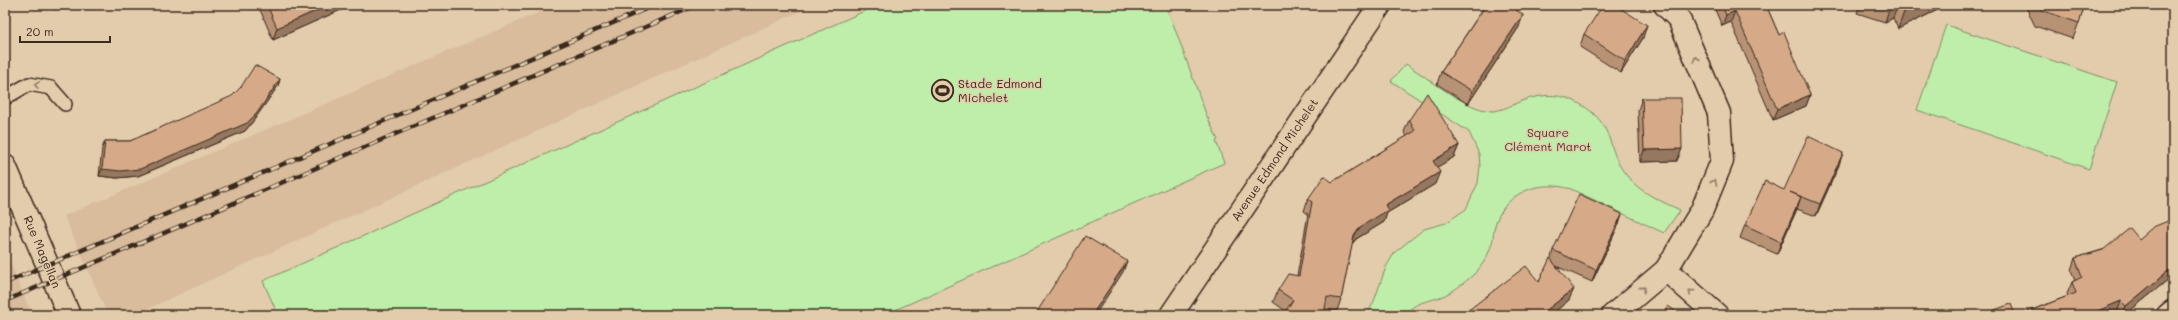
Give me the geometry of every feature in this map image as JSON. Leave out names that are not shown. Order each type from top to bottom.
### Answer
[{"type":"street","name":"Avenue Edmond Michelet","points":[[1171,315],[1380,5]]},
{"type":"street","points":[[1613,315],[1666,270],[1702,210],[1722,161],[1719,113],[1679,19],[1665,5]]},
{"type":"street","name":"Rue Magellan","points":[[5,166],[69,315]]},
{"type":"street","points":[[1666,270],[1717,315]]},
{"type":"street","points":[[2168,315],[2173,312]]},
{"type":"lane","points":[[5,98],[29,84],[51,88],[65,104]]},
{"type":"shaded area","points":[[556,5],[814,5],[134,315],[108,315],[64,216]]},
{"type":"shaded area","points":[[5,250],[32,315],[5,315]]},
{"type":"green space","name":"Stade Edmond Michelet","points":[[878,5],[1164,5],[1171,18],[1206,114],[1218,140],[1216,141],[1224,163],[884,315],[278,315],[263,281]]},
{"type":"green space","points":[[1946,25],[2117,82],[2089,169],[1917,110]]},
{"type":"green space","name":"Square Clément Marot","points":[[1406,64],[1448,93],[1472,106],[1483,110],[1493,111],[1506,108],[1527,99],[1542,96],[1558,96],[1573,100],[1592,112],[1600,120],[1620,166],[1632,182],[1644,192],[1680,210],[1664,233],[1571,189],[1548,186],[1527,190],[1517,195],[1501,211],[1494,228],[1492,243],[1486,258],[1476,272],[1462,284],[1444,295],[1417,305],[1403,315],[1367,315],[1374,301],[1386,267],[1395,252],[1424,229],[1446,223],[1466,209],[1478,183],[1480,166],[1479,154],[1469,132],[1391,81]]},
{"type":"building","points":[[267,5],[329,5],[277,28]]},
{"type":"building","points":[[1486,5],[1518,5],[1515,9],[1523,15],[1472,91],[1441,72]]},
{"type":"building","points":[[1603,5],[1615,5],[1647,25],[1625,61],[1584,34]]},
{"type":"building","points":[[1722,5],[1766,5],[1779,35],[1784,32],[1810,95],[1777,109],[1735,11],[1726,15]]},
{"type":"building","points":[[1901,5],[1920,5],[1904,12]]},
{"type":"building","points":[[2039,5],[2085,5],[2079,23],[2041,10]]},
{"type":"building","points":[[255,65],[280,79],[257,113],[247,123],[140,169],[120,171],[102,169],[105,141],[130,141],[232,96],[241,87]]},
{"type":"building","points":[[1427,93],[1459,145],[1433,161],[1440,172],[1385,205],[1388,210],[1360,227],[1354,236],[1341,299],[1327,297],[1324,315],[1283,315],[1293,300],[1278,290],[1288,274],[1299,276],[1312,202],[1308,199],[1324,176],[1332,182],[1415,131],[1409,120]]},
{"type":"building","points":[[1642,98],[1681,98],[1682,149],[1644,150]]},
{"type":"building","points":[[1808,136],[1843,153],[1820,204],[1790,192],[1801,197],[1781,242],[1745,225],[1765,181],[1784,190]]},
{"type":"building","points":[[1579,194],[1622,214],[1596,270],[1553,250]]},
{"type":"building","points":[[2173,219],[2173,267],[2126,306],[2121,301],[2088,315],[2019,315],[2076,293],[2072,282],[2082,277],[2075,258],[2103,250],[2130,228],[2139,239],[2153,227]]},
{"type":"building","points":[[1085,236],[1127,261],[1092,315],[1035,315]]},
{"type":"building","points":[[1550,258],[1574,289],[1540,315],[1462,315],[1526,266],[1539,282]]},
{"type":"building","points":[[2011,304],[2015,315],[1981,315]]},
{"type":"building","points":[[1668,306],[1681,315],[1662,315]]},
{"type":"railway","points":[[5,283],[655,5]]},
{"type":"railway","points":[[5,301],[697,5]]},
{"type":"place","name":"Stade Edmond Michelet","points":[[942,91]]}]
